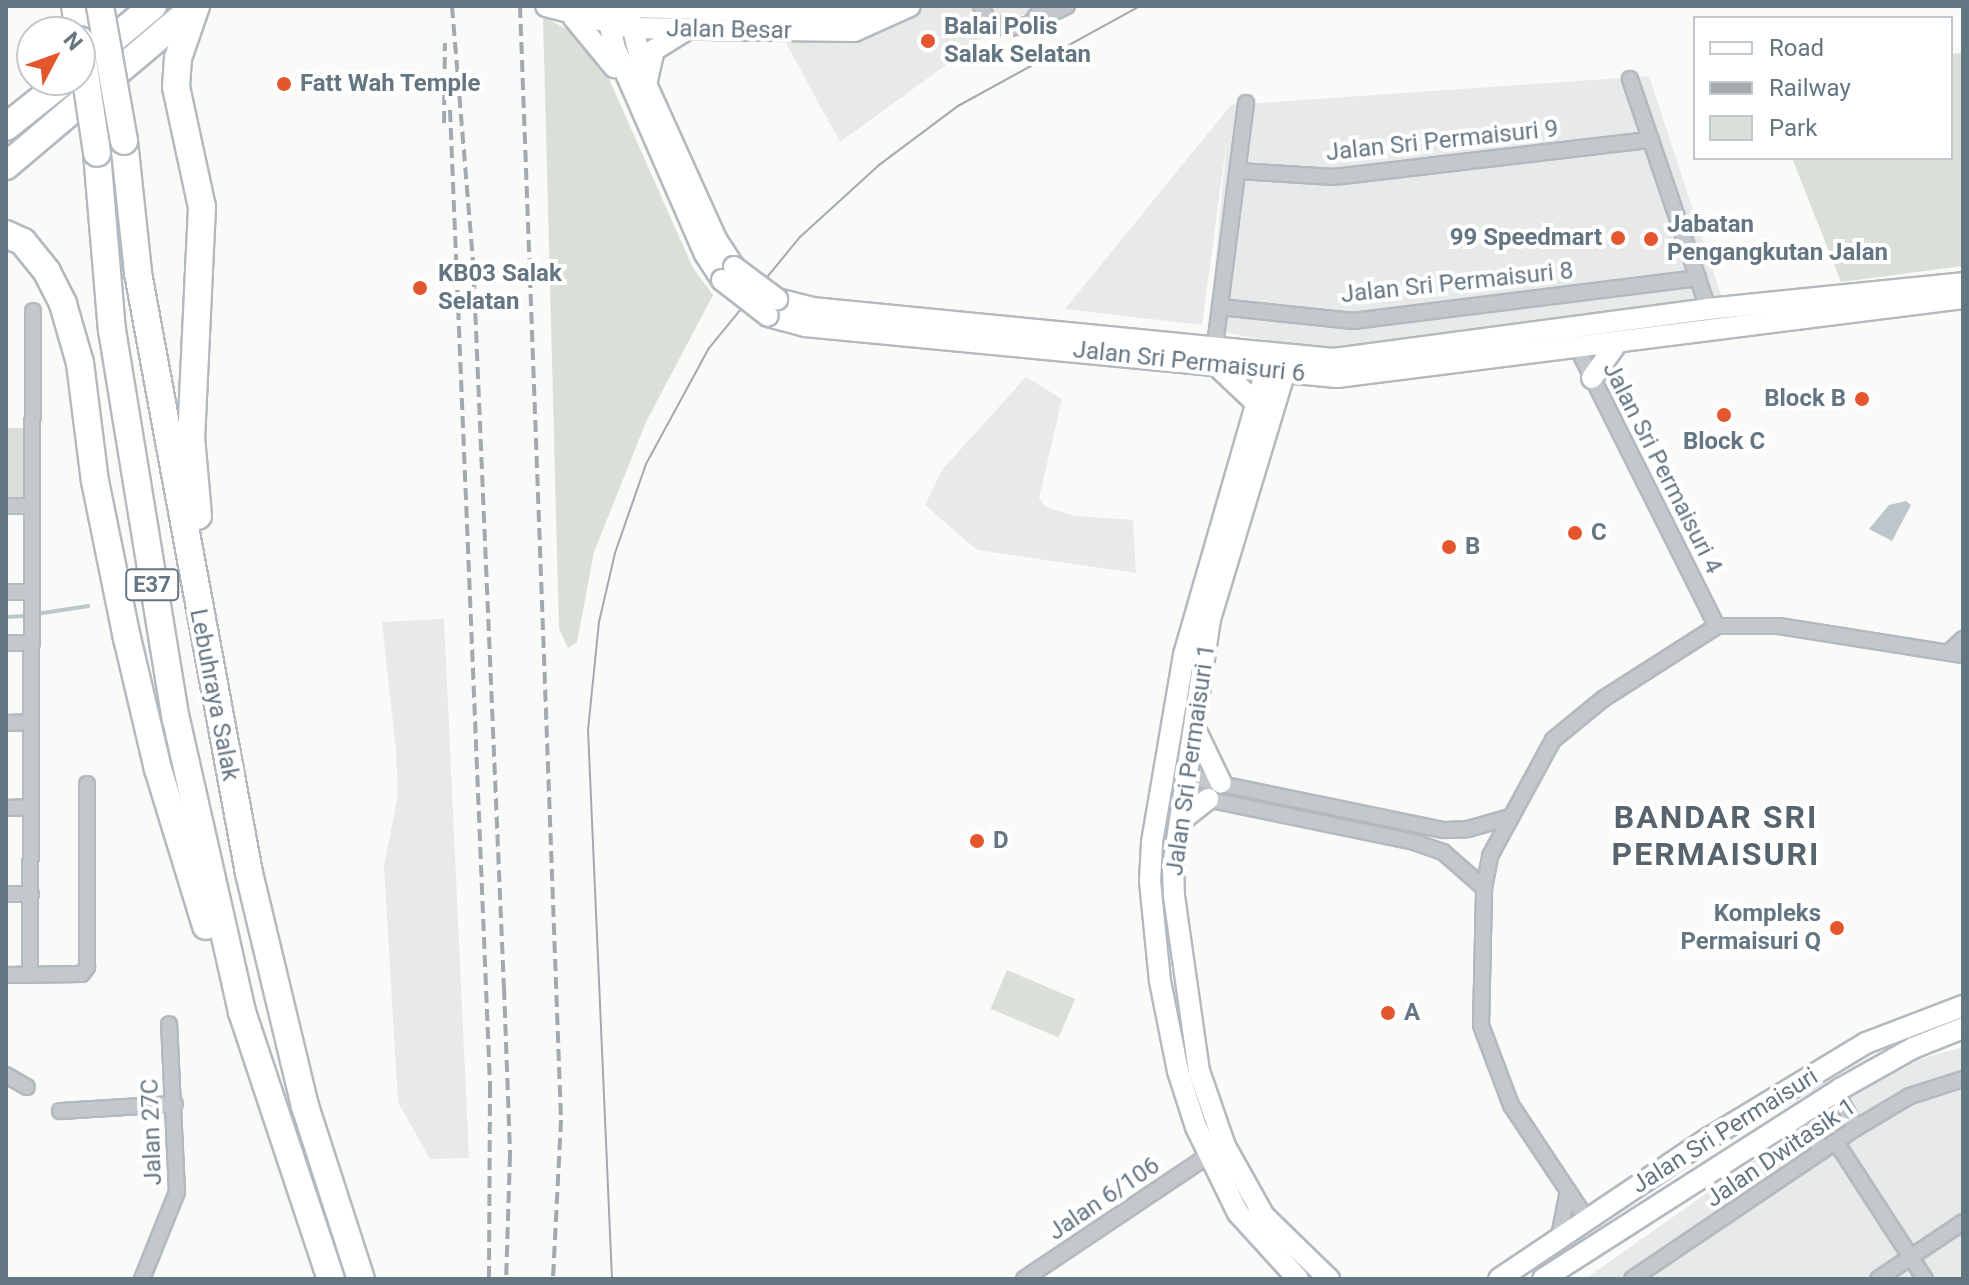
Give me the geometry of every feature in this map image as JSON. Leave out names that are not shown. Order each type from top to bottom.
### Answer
[{"type":"highway","points":[[96,54],[153,6]]},
{"type":"highway","points":[[6,166],[195,6]]},
{"type":"highway","points":[[195,6],[178,58],[176,87],[202,207],[191,437],[215,633],[218,716]]},
{"type":"highway","name":"Lebuhraya Salak","points":[[82,13],[124,141],[138,273],[218,716],[276,999],[361,1279]]},
{"type":"highway","points":[[6,127],[45,96]]},
{"type":"highway","name":"Lebuhraya Salak","points":[[88,96],[97,153],[112,330],[136,499],[176,719],[242,1012],[331,1279]]},
{"type":"highway","points":[[6,234],[31,252],[63,304],[80,363],[95,481],[158,769],[189,878],[224,976],[242,1012]]},
{"type":"street","name":"Jalan Besar","points":[[546,6],[573,17],[603,13],[693,29],[854,31],[910,6]]},
{"type":"street","name":"Jalan Besar","points":[[630,19],[853,13],[877,6]]},
{"type":"street","points":[[981,6],[994,25],[1007,29],[1030,24],[1067,6]]},
{"type":"street","points":[[1030,24],[1044,6]]},
{"type":"street","name":"Jalan Sri Permaisuri 6","points":[[603,13],[716,239],[728,273],[773,307],[812,308],[1214,354],[1278,362],[1337,377],[1573,338],[1708,309],[1963,283]]},
{"type":"street","points":[[573,17],[640,89],[654,50],[663,40],[693,29]]},
{"type":"street","name":"Jalan Sri Permaisuri 6","points":[[630,19],[640,89]]},
{"type":"street","points":[[1630,79],[1715,329]]},
{"type":"street","points":[[1246,103],[1214,354],[1257,404]]},
{"type":"street","name":"Jalan Sri Permaisuri 9","points":[[1238,171],[1334,177],[1651,140]]},
{"type":"street","name":"Jalan Sri Permaisuri 8","points":[[1220,307],[1353,321],[1698,278]]},
{"type":"street","name":"Jalan Sri Permaisuri 6","points":[[1278,362],[1573,338],[1617,343],[1963,298]]},
{"type":"street","points":[[30,975],[33,311]]},
{"type":"street","name":"Jalan Sri Permaisuri 4","points":[[1573,338],[1717,626]]},
{"type":"street","points":[[1592,378],[1617,343]]},
{"type":"street","name":"Jalan Sri Permaisuri 1","points":[[1278,362],[1257,404],[1184,655],[1150,868],[1154,936],[1178,1071],[1208,1156],[1238,1213],[1277,1245],[1329,1279]]},
{"type":"street","name":"Jalan Sri Permaisuri 1","points":[[1278,362],[1273,421],[1210,619],[1197,733],[1182,785],[1173,868],[1179,934],[1199,1071],[1214,1118],[1241,1181],[1298,1279]]},
{"type":"street","points":[[1273,421],[1298,390],[1337,377]]},
{"type":"street","points":[[6,506],[31,506]]},
{"type":"street","points":[[6,592],[31,599]]},
{"type":"street","points":[[1709,1173],[1605,1228],[1586,1218],[1511,1105],[1481,1025],[1484,888],[1490,856],[1507,818],[1553,740],[1603,699],[1717,626],[1779,626],[1956,654],[1963,639]]},
{"type":"street","points":[[6,643],[32,636]]},
{"type":"street","points":[[6,723],[29,722]]},
{"type":"street","points":[[1197,733],[1214,791]]},
{"type":"street","points":[[1169,755],[1182,785]]},
{"type":"street","points":[[6,975],[82,974],[87,967],[87,784]]},
{"type":"street","points":[[1182,785],[1444,830],[1468,829],[1507,818]]},
{"type":"street","points":[[1182,785],[1411,841],[1443,852],[1484,888]]},
{"type":"street","points":[[1159,804],[1182,785]]},
{"type":"street","points":[[1180,821],[1214,791]]},
{"type":"street","points":[[6,808],[29,807]]},
{"type":"street","points":[[6,894],[31,894]]},
{"type":"street","points":[[1154,936],[1179,934]]},
{"type":"street","name":"Jalan Sri Permaisuri","points":[[1499,1279],[1586,1218],[1866,1043],[1963,1006]]},
{"type":"street","name":"Jalan 27C","points":[[142,1279],[177,1192],[169,1024]]},
{"type":"street","name":"Jalan Sri Permaisuri","points":[[1543,1279],[1840,1089],[1913,1048],[1963,1028]]},
{"type":"street","points":[[6,1075],[27,1087]]},
{"type":"street","name":"Jalan Dwitasik 1","points":[[1632,1279],[1856,1128],[1910,1096],[1963,1079]]},
{"type":"street","points":[[1840,1089],[1841,1101],[1856,1128]]},
{"type":"street","points":[[60,1111],[175,1104]]},
{"type":"street","points":[[1792,1121],[1814,1136],[1822,1151]]},
{"type":"street","points":[[1836,1142],[1913,1255],[1925,1279]]},
{"type":"street","name":"Jalan 6/106","points":[[1024,1279],[1208,1156]]},
{"type":"street","points":[[1559,1236],[1568,1191]]},
{"type":"street","points":[[1878,1279],[1963,1222]]},
{"type":"shaded area","points":[[686,6],[1038,6],[986,36],[840,142],[787,45],[777,9]]},
{"type":"shaded area","points":[[1649,76],[1723,301],[1346,347],[1296,345],[1209,330],[1227,139],[1202,325],[1065,309],[1231,105]]},
{"type":"shaded area","points":[[1026,377],[1062,399],[1039,498],[1046,507],[1075,516],[1133,520],[1136,573],[977,550],[925,505],[942,470]]},
{"type":"shaded area","points":[[1906,501],[1911,505],[1892,541],[1869,529],[1889,505]]},
{"type":"shaded area","points":[[444,619],[469,1158],[430,1159],[398,1102],[384,866],[398,795],[382,622]]},
{"type":"shaded area","points":[[1963,1047],[1963,1279],[1585,1279],[1825,1110],[1920,1059]]},
{"type":"green space","points":[[543,16],[572,32],[605,70],[693,268],[713,295],[646,422],[594,552],[577,642],[568,648],[559,629]]},
{"type":"green space","points":[[1963,53],[1963,266],[1841,282],[1793,160],[1953,160],[1953,54]]},
{"type":"green space","points":[[6,428],[24,428],[24,502],[6,502]]},
{"type":"green space","points":[[1007,970],[1075,999],[1059,1038],[991,1009]]},
{"type":"waterway","points":[[36,614],[88,606]]},
{"type":"waterway","points":[[6,617],[28,616]]},
{"type":"tram line","points":[[612,1279],[588,730],[599,622],[615,553],[646,464],[709,348],[800,237],[879,165],[958,106],[1140,6]]},
{"type":"railway","points":[[452,6],[473,259],[504,988],[510,1155],[506,1279]]},
{"type":"railway","points":[[520,6],[561,1120],[553,1279]]},
{"type":"railway","points":[[444,123],[445,43]]},
{"type":"railway","points":[[450,110],[490,1086],[489,1279]]},
{"type":"place","name":"Balai Polis Salak Selatan","points":[[928,41]]},
{"type":"place","name":"Fatt Wah Temple","points":[[284,84]]},
{"type":"place","name":"99 Speedmart","points":[[1618,238]]},
{"type":"place","name":"Jabatan Pengangkutan Jalan","points":[[1651,239]]},
{"type":"place","name":"KB03 Salak Selatan","points":[[420,288]]},
{"type":"place","name":"Block B","points":[[1862,399]]},
{"type":"place","name":"Block C","points":[[1724,415]]},
{"type":"place","name":"C","points":[[1575,533]]},
{"type":"place","name":"B","points":[[1449,547]]},
{"type":"place","name":"D","points":[[977,841]]},
{"type":"place","name":"Kompleks Permaisuri Q","points":[[1837,928]]},
{"type":"place","name":"A","points":[[1388,1013]]},
{"type":"district","name":"BANDAR SRI PERMAISURI","points":[[1716,836]]}]
